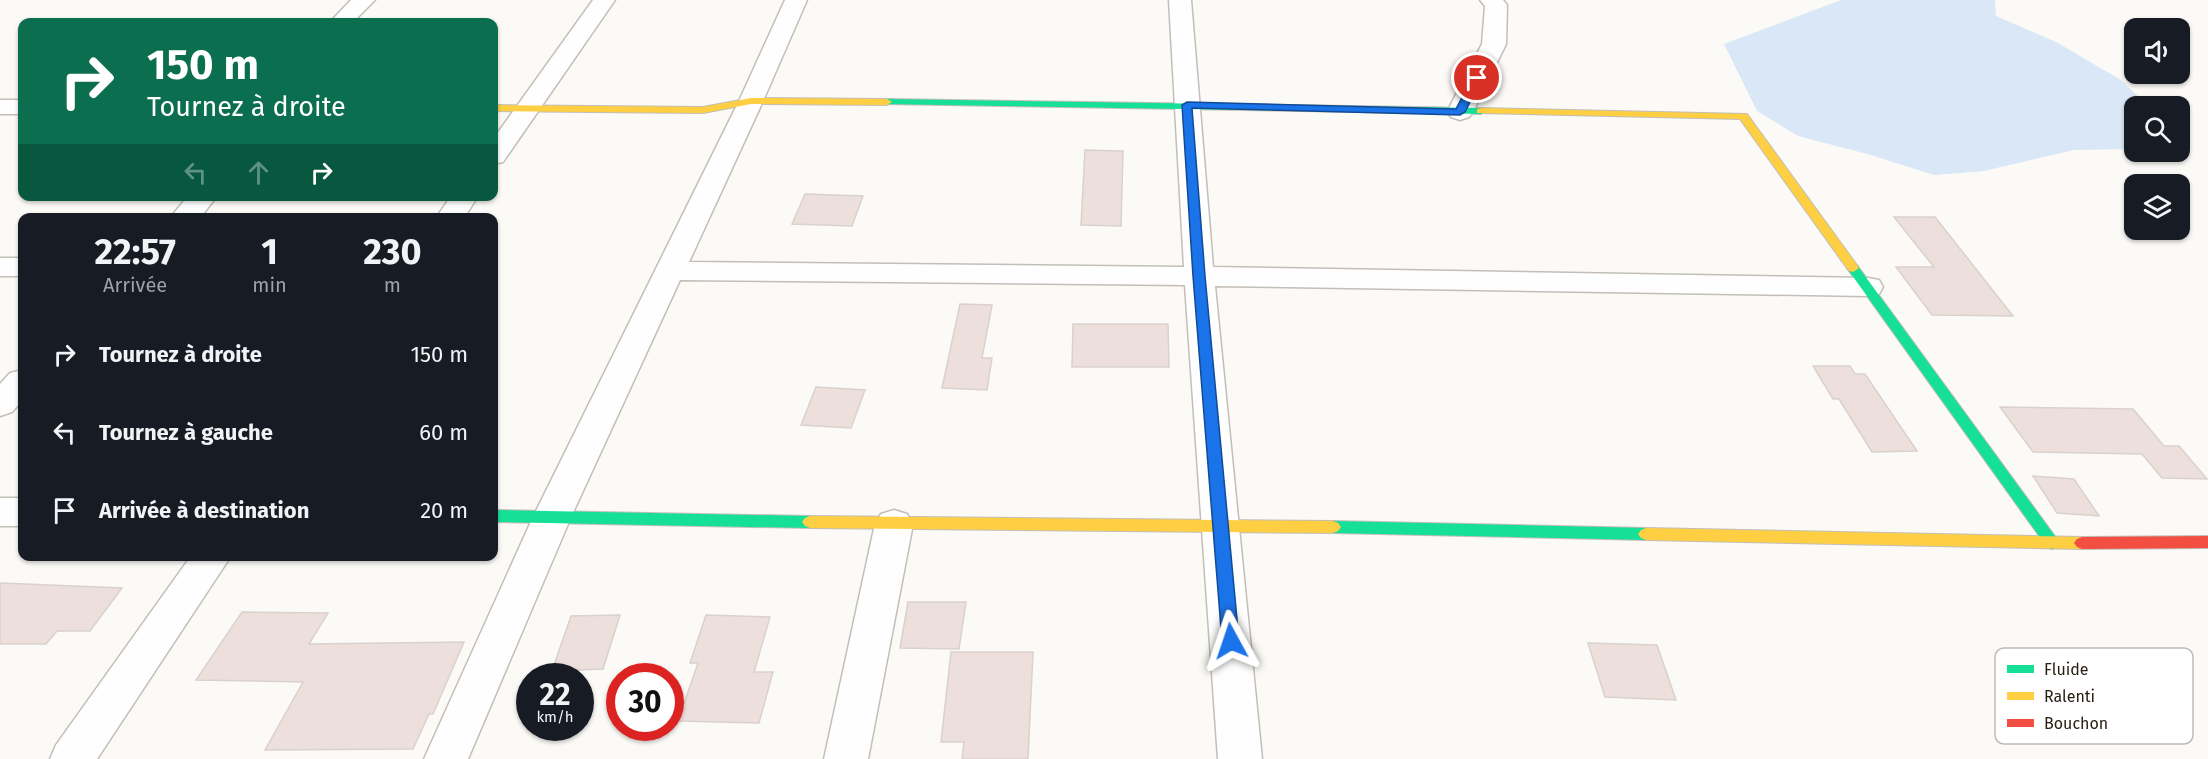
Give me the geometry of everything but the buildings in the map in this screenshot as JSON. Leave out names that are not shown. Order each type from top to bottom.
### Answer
[{"type":"street","points":[[344,18],[364,0]]},
{"type":"street","points":[[498,150],[604,0]]},
{"type":"street","points":[[446,759],[552,517],[751,101],[796,0]]},
{"type":"street","points":[[1180,0],[1199,276],[1240,759]]},
{"type":"street","points":[[1460,112],[1494,44],[1496,4],[1491,0]]},
{"type":"street","points":[[498,108],[703,110],[751,101],[1187,105],[1743,116],[2052,543]]},
{"type":"street","points":[[0,107],[18,107]]},
{"type":"street","points":[[189,213],[199,201]]},
{"type":"street","points":[[0,267],[18,267]]},
{"type":"street","points":[[669,272],[1199,276],[1868,287]]},
{"type":"street","points":[[0,404],[18,385]]},
{"type":"street","points":[[0,513],[18,512]]},
{"type":"street","points":[[498,516],[894,524],[1221,524],[2052,543],[2208,542]]},
{"type":"street","points":[[846,759],[894,524]]},
{"type":"street","points":[[72,759],[209,561]]},
{"type":"water","points":[[1841,0],[1995,0],[1996,16],[2056,42],[2121,80],[2138,96],[2124,96],[2124,149],[2074,150],[1984,171],[1934,175],[1871,155],[1798,136],[1757,111],[1724,44]]},
{"type":"traffic: fast","points":[[887,102],[1481,111]]},
{"type":"traffic: fast","points":[[1853,268],[2052,543]]},
{"type":"traffic: fast","points":[[498,516],[810,522]]},
{"type":"traffic: fast","points":[[1333,527],[1646,534]]},
{"type":"traffic: slow","points":[[498,108],[703,110],[751,101],[887,102]]},
{"type":"traffic: slow","points":[[1481,111],[1743,116],[1853,268]]},
{"type":"traffic: slow","points":[[810,522],[1333,527]]},
{"type":"traffic: slow","points":[[1646,534],[2082,543]]},
{"type":"traffic: jam","points":[[2082,543],[2208,542]]},
{"type":"route","points":[[1231,641],[1199,276],[1187,105],[1460,112],[1477,78]]}]
